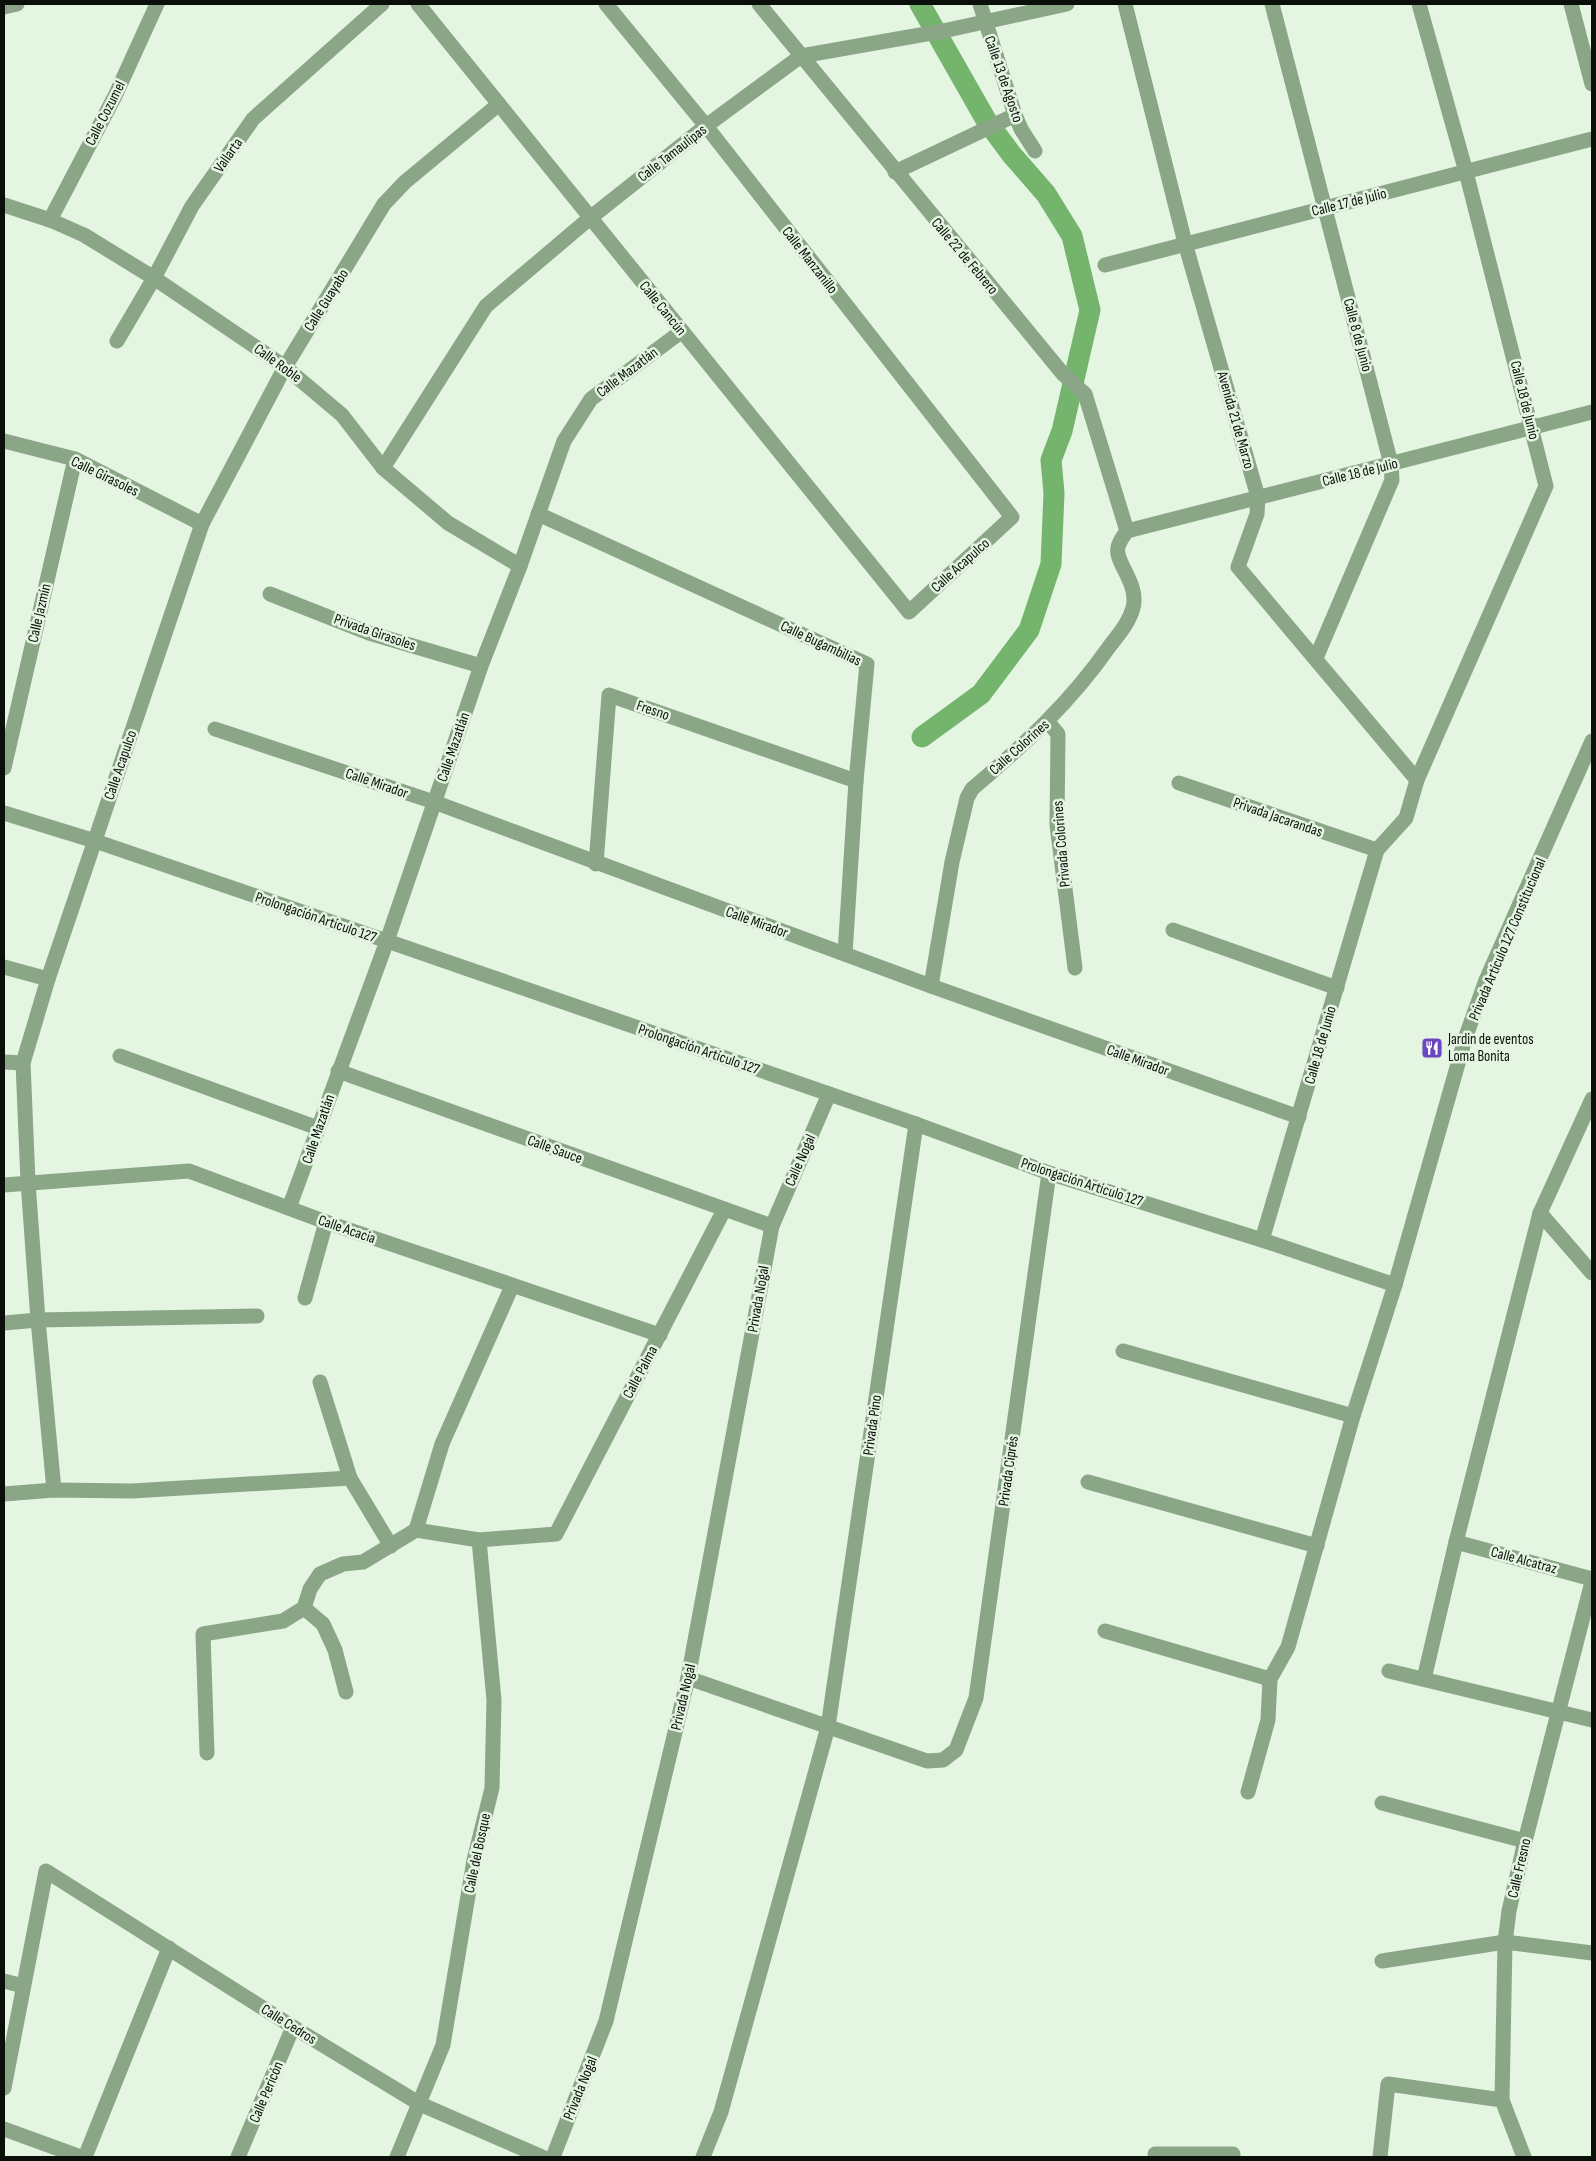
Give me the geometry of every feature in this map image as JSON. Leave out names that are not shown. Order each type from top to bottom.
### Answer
[{"type":"street","points":[[4,7],[17,4]]},
{"type":"street","name":"Calle Cozumel","points":[[50,220],[114,96],[157,4]]},
{"type":"street","name":"Vallarta","points":[[117,340],[154,278],[192,206],[253,119],[382,4]]},
{"type":"street","name":"Calle Cancún","points":[[418,4],[909,612]]},
{"type":"street","name":"Calle Manzanillo","points":[[606,4],[706,126],[1012,517]]},
{"type":"street","name":"Calle 22 de Febrero","points":[[759,4],[895,172],[1063,374],[1085,394],[1127,531]]},
{"type":"street","name":"Calle 13 de Agosto","points":[[980,4],[1015,115],[1021,129],[1035,150]]},
{"type":"street","name":"Calle Tamaulipas","points":[[382,468],[486,306],[590,218],[706,126],[801,56],[985,22],[1066,4]]},
{"type":"street","name":"Avenida 21 de Marzo","points":[[1125,4],[1185,243],[1258,497],[1257,514],[1238,567],[1417,780]]},
{"type":"street","name":"Calle 8 de Junio","points":[[1272,4],[1391,464],[1392,480],[1316,658]]},
{"type":"street","name":"Calle 18 de Junio","points":[[1262,1240],[1377,850],[1406,818],[1417,780],[1546,486],[1466,172],[1419,4]]},
{"type":"street","points":[[1571,4],[1592,84]]},
{"type":"street","name":"Calle Guayabo","points":[[285,367],[384,204],[405,182],[498,104]]},
{"type":"street","points":[[895,172],[1015,115]]},
{"type":"street","name":"Calle 17 de Julio","points":[[1105,265],[1592,139]]},
{"type":"street","name":"Calle Roble","points":[[4,205],[50,220],[84,235],[154,278],[285,367],[342,415],[382,468],[448,523],[520,566]]},
{"type":"street","name":"Calle Mazatlán","points":[[289,1208],[387,941],[481,666],[520,566],[564,441],[591,399],[682,331]]},
{"type":"street","name":"Calle Acapulco","points":[[54,1490],[38,1320],[22,1063],[48,978],[202,524],[285,367]]},
{"type":"street","name":"Calle 18 de Julio","points":[[1127,531],[1592,412]]},
{"type":"street","name":"Calle Girasoles","points":[[4,441],[75,459],[202,524]]},
{"type":"street","name":"Calle Jazmín","points":[[4,768],[75,459]]},
{"type":"street","name":"Calle Bugambilias","points":[[538,514],[867,664],[856,781],[845,954]]},
{"type":"street","name":"Calle Acapulco","points":[[909,612],[1012,517]]},
{"type":"street","name":"Calle Colorines","points":[[931,986],[952,862],[967,798],[972,789],[1048,722],[1091,673],[1127,622],[1133,607],[1134,590],[1117,554],[1118,545],[1127,531]]},
{"type":"street","name":"Privada Girasoles","points":[[270,594],[369,633],[481,666]]},
{"type":"street","name":"Fresno","points":[[596,864],[609,695],[856,781]]},
{"type":"street","name":"Privada Colorines","points":[[1048,722],[1058,734],[1057,825],[1074,968]]},
{"type":"street","name":"Calle Mirador","points":[[215,729],[434,802],[596,864],[1298,1117]]},
{"type":"street","name":"Privada Artículo 127 Constitucional","points":[[1270,1679],[1288,1647],[1353,1416],[1395,1285],[1449,1092],[1486,980],[1592,742]]},
{"type":"street","name":"Privada Jacarandas","points":[[1179,783],[1377,850]]},
{"type":"street","name":"Prolongación Artículo 127","points":[[4,813],[95,841],[387,941],[916,1124],[1050,1173],[1262,1240],[1395,1285]]},
{"type":"street","points":[[1174,930],[1337,988]]},
{"type":"street","points":[[4,968],[48,978]]},
{"type":"street","points":[[120,1056],[318,1128]]},
{"type":"street","points":[[4,1062],[22,1063]]},
{"type":"street","name":"Calle Sauce","points":[[338,1071],[772,1226]]},
{"type":"street","name":"Calle Nogal","points":[[772,1226],[829,1094]]},
{"type":"street","points":[[1424,1680],[1456,1542],[1540,1213],[1592,1099]]},
{"type":"street","name":"Privada Pino","points":[[703,2157],[721,2112],[828,1727],[916,1124]]},
{"type":"street","name":"Calle Acacia","points":[[4,1185],[189,1171],[326,1222],[660,1335]]},
{"type":"street","name":"Privada Ciprés","points":[[828,1727],[927,1761],[943,1760],[956,1750],[976,1698],[1050,1173]]},
{"type":"street","name":"Calle Palma","points":[[479,1540],[556,1534],[724,1210]]},
{"type":"street","points":[[1540,1213],[1592,1273]]},
{"type":"street","points":[[305,1298],[326,1222]]},
{"type":"street","name":"Privada Nogal","points":[[553,2157],[606,2021],[688,1678],[772,1226]]},
{"type":"street","points":[[207,1753],[203,1634],[283,1621],[304,1608],[310,1588],[320,1574],[343,1564],[363,1562],[416,1530],[442,1444],[512,1286]]},
{"type":"street","points":[[4,1323],[38,1320],[257,1316]]},
{"type":"street","points":[[1123,1351],[1353,1416]]},
{"type":"street","points":[[320,1382],[350,1478],[391,1546]]},
{"type":"street","points":[[4,1494],[54,1490],[132,1491],[350,1478]]},
{"type":"street","points":[[1088,1482],[1316,1546]]},
{"type":"street","points":[[416,1530],[479,1540]]},
{"type":"street","name":"Calle del Bosque","points":[[397,2157],[443,2045],[474,1860],[492,1788],[494,1700],[479,1540]]},
{"type":"street","name":"Calle Alcatraz","points":[[1456,1542],[1592,1580]]},
{"type":"street","name":"Calle Fresno","points":[[1524,2157],[1502,2100],[1505,1942],[1509,1911],[1525,1841],[1592,1580]]},
{"type":"street","points":[[304,1608],[323,1624],[335,1650],[346,1692]]},
{"type":"street","points":[[1105,1631],[1270,1679],[1268,1720],[1248,1792]]},
{"type":"street","points":[[1389,1671],[1592,1720]]},
{"type":"street","points":[[688,1678],[828,1727]]},
{"type":"street","points":[[1382,1803],[1525,1841]]},
{"type":"street","name":"Calle Cedros","points":[[23,1986],[46,1871],[293,2027],[420,2104],[542,2157]]},
{"type":"street","points":[[1382,1961],[1505,1942],[1592,1953]]},
{"type":"street","points":[[85,2157],[169,1948]]},
{"type":"street","points":[[4,1981],[23,1986],[4,2088]]},
{"type":"street","name":"Calle Pericón","points":[[238,2157],[293,2027]]},
{"type":"street","points":[[1380,2157],[1388,2084],[1502,2100]]},
{"type":"street","points":[[4,2129],[81,2157]]},
{"type":"street","points":[[1155,2154],[1233,2154],[1233,2157]]},
{"type":"waterway","points":[[920,4],[986,120],[1012,155],[1046,194],[1072,236],[1090,310],[1062,431],[1051,460],[1054,493],[1051,564],[1029,630],[981,694],[922,737]]},
{"type":"place","name":"Jardin de eventos Loma Bonita","points":[[1432,1048]]}]
